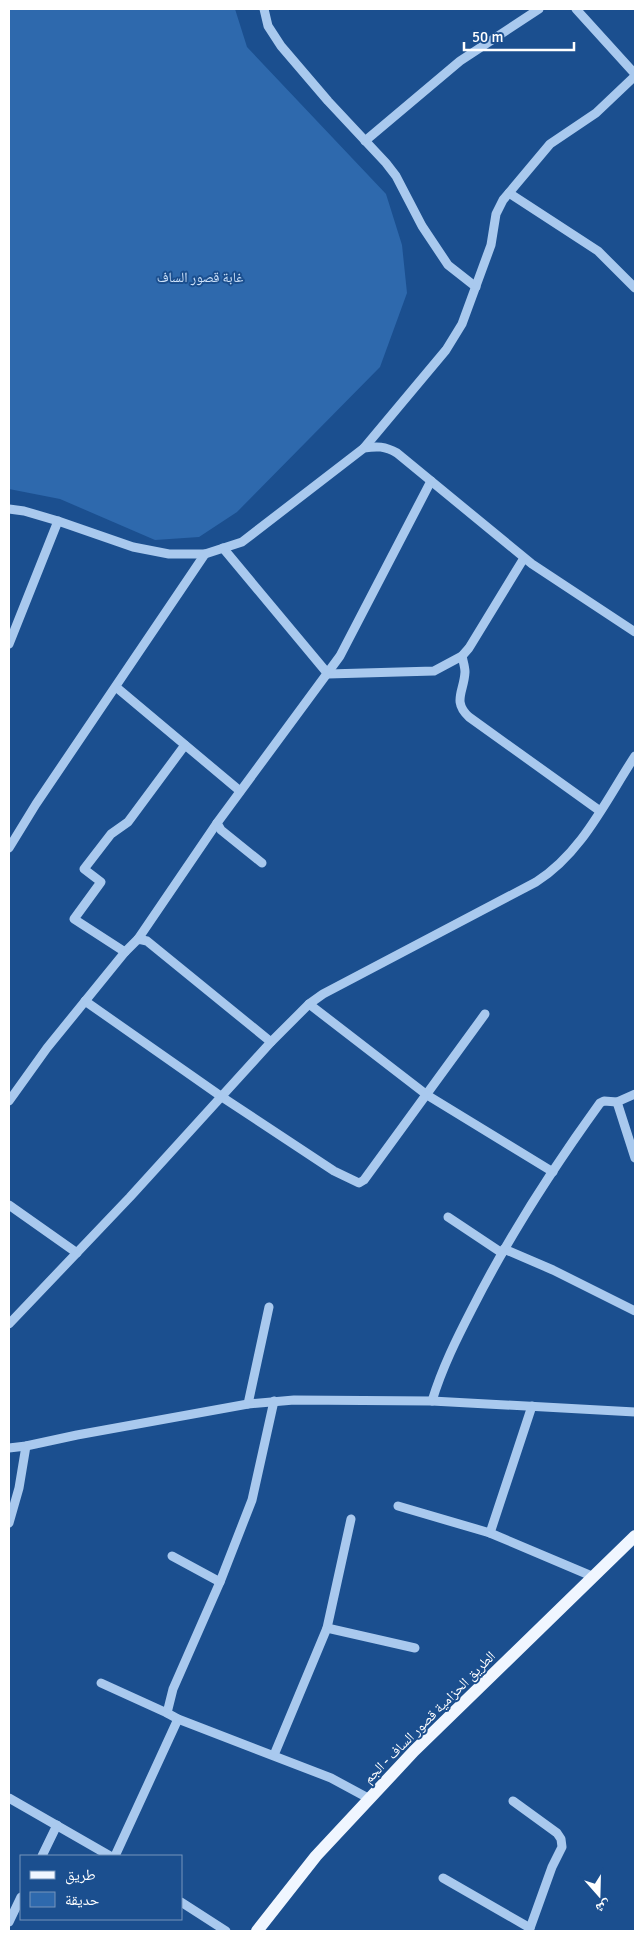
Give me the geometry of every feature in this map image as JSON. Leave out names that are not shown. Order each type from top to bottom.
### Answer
[{"type":"main road","name":"الطريق الحزامية قصور الساف - الجم","points":[[257,1931],[316,1856],[368,1798],[458,1707],[635,1536]]},
{"type":"street","points":[[264,9],[268,26],[281,46],[396,176],[422,226],[439,253],[456,271],[476,287]]},
{"type":"street","points":[[365,140],[460,61],[538,9]]},
{"type":"street","points":[[9,510],[24,511],[58,521],[133,547],[169,554],[205,554],[242,542],[364,448],[446,350],[462,324],[491,246],[496,214],[503,200],[550,144],[596,113],[635,75],[576,9]]},
{"type":"street","points":[[509,193],[598,251],[635,288]]},
{"type":"street","points":[[364,448],[374,446],[387,447],[397,453],[524,558],[635,632]]},
{"type":"street","points":[[9,1101],[47,1048],[85,1000],[124,952],[138,940],[217,823],[328,674],[340,656],[431,481]]},
{"type":"street","points":[[9,644],[58,521]]},
{"type":"street","points":[[223,548],[328,674]]},
{"type":"street","points":[[9,848],[36,804],[205,554]]},
{"type":"street","points":[[328,674],[434,671],[462,656],[469,648],[524,558]]},
{"type":"street","points":[[462,656],[465,670],[459,699],[462,710],[469,717],[600,811]]},
{"type":"street","points":[[116,687],[240,791]]},
{"type":"street","points":[[124,952],[74,920],[101,882],[84,869],[111,834],[128,822],[185,745]]},
{"type":"street","points":[[9,1324],[308,1004],[323,994],[547,875],[568,855],[600,811],[635,756]]},
{"type":"street","points":[[217,823],[221,830],[262,863]]},
{"type":"street","points":[[138,940],[147,941],[271,1042]]},
{"type":"street","points":[[85,1000],[222,1097],[334,1171],[359,1183],[364,1180],[427,1096],[485,1014]]},
{"type":"street","points":[[308,1004],[427,1096],[553,1172]]},
{"type":"street","points":[[432,1401],[440,1373],[487,1279],[528,1208],[600,1103],[604,1101],[617,1102],[635,1094]]},
{"type":"street","points":[[617,1102],[635,1158]]},
{"type":"street","points":[[9,1205],[77,1253]]},
{"type":"street","points":[[448,1217],[503,1251],[553,1270],[635,1312]]},
{"type":"street","points":[[248,1404],[269,1307]]},
{"type":"street","points":[[167,1713],[173,1689],[220,1582],[252,1500],[274,1401]]},
{"type":"street","points":[[9,1448],[248,1404],[274,1401],[432,1401],[635,1412]]},
{"type":"street","points":[[490,1533],[532,1406]]},
{"type":"street","points":[[9,1523],[19,1488],[26,1446]]},
{"type":"street","points":[[398,1506],[490,1533],[594,1577]]},
{"type":"street","points":[[274,1755],[327,1628],[351,1519]]},
{"type":"street","points":[[172,1556],[220,1582]]},
{"type":"street","points":[[327,1628],[416,1648]]},
{"type":"street","points":[[101,1683],[178,1719],[331,1778],[368,1798]]},
{"type":"street","points":[[115,1855],[178,1719]]},
{"type":"street","points":[[9,1798],[108,1855]]},
{"type":"street","points":[[443,1878],[529,1930],[552,1868],[562,1847],[561,1839],[557,1833],[513,1801]]},
{"type":"street","points":[[43,1855],[58,1825]]},
{"type":"street","points":[[9,1922],[20,1899]]},
{"type":"street","points":[[182,1903],[226,1931]]},
{"type":"green space","name":"غابة قصور الساف","points":[[9,9],[235,9],[247,47],[386,194],[402,245],[407,293],[380,367],[237,512],[199,537],[155,540],[60,499],[9,489]]}]
